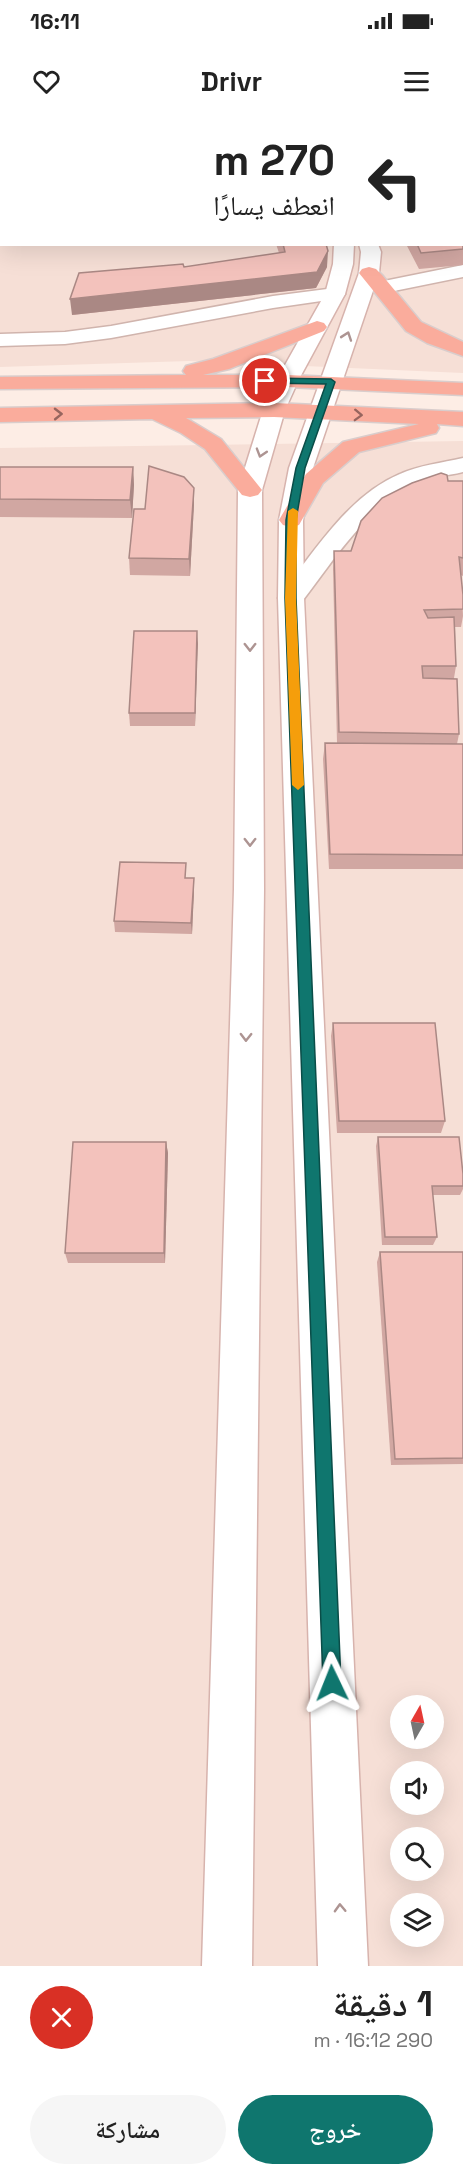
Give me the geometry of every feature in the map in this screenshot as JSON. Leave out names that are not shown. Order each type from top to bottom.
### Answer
[{"type":"highway","points":[[374,268],[408,320],[418,329],[463,350]]},
{"type":"highway","points":[[153,381],[221,364],[317,327]]},
{"type":"highway","points":[[0,383],[153,381],[281,396],[319,414],[463,419]]},
{"type":"highway","points":[[0,415],[153,412],[281,396],[331,382],[463,389]]},
{"type":"highway","points":[[153,412],[189,428],[213,444],[250,490]]},
{"type":"highway","points":[[291,520],[314,479],[351,447],[463,419]]},
{"type":"main road","points":[[227,1966],[249,901],[250,490],[281,396],[335,294],[343,264],[344,246]]},
{"type":"main road","points":[[342,1966],[291,598],[291,520],[301,468],[374,268],[463,271]]},
{"type":"main road","points":[[0,340],[77,336],[273,302],[335,294]]},
{"type":"main road","points":[[291,598],[353,522],[384,492],[407,479],[463,465]]},
{"type":"shaded area","points":[[0,246],[463,246],[463,373],[189,361],[0,367]]},
{"type":"shaded area","points":[[463,441],[463,1966],[0,1966],[0,448]]},
{"type":"building","points":[[284,246],[327,246],[328,251],[317,272],[70,299],[79,273],[183,264],[184,267],[285,252]]},
{"type":"building","points":[[418,246],[463,246],[463,249],[421,253]]},
{"type":"building","points":[[149,466],[184,477],[194,488],[189,559],[129,558],[134,509],[145,509]]},
{"type":"building","points":[[0,467],[133,467],[130,500],[0,499]]},
{"type":"building","points":[[441,473],[447,475],[448,481],[463,481],[463,558],[459,557],[463,609],[424,610],[428,618],[454,617],[456,666],[422,666],[423,678],[457,679],[459,734],[339,732],[334,551],[351,551],[361,521],[382,498],[412,483]]},
{"type":"building","points":[[134,631],[197,631],[195,713],[129,713]]},
{"type":"building","points":[[325,743],[463,744],[463,855],[330,854]]},
{"type":"building","points":[[120,862],[186,863],[185,878],[194,878],[191,923],[114,921]]},
{"type":"building","points":[[333,1023],[435,1023],[445,1121],[339,1121]]},
{"type":"building","points":[[378,1137],[459,1137],[463,1186],[432,1186],[437,1237],[385,1237]]},
{"type":"building","points":[[73,1142],[166,1142],[164,1253],[65,1253]]},
{"type":"building","points":[[380,1252],[463,1252],[463,1458],[395,1459]]},
{"type":"slow traffic","points":[[293,511],[291,598],[298,785]]},
{"type":"route","points":[[265,381],[331,382],[301,468],[291,520],[291,598],[332,1683]]}]
